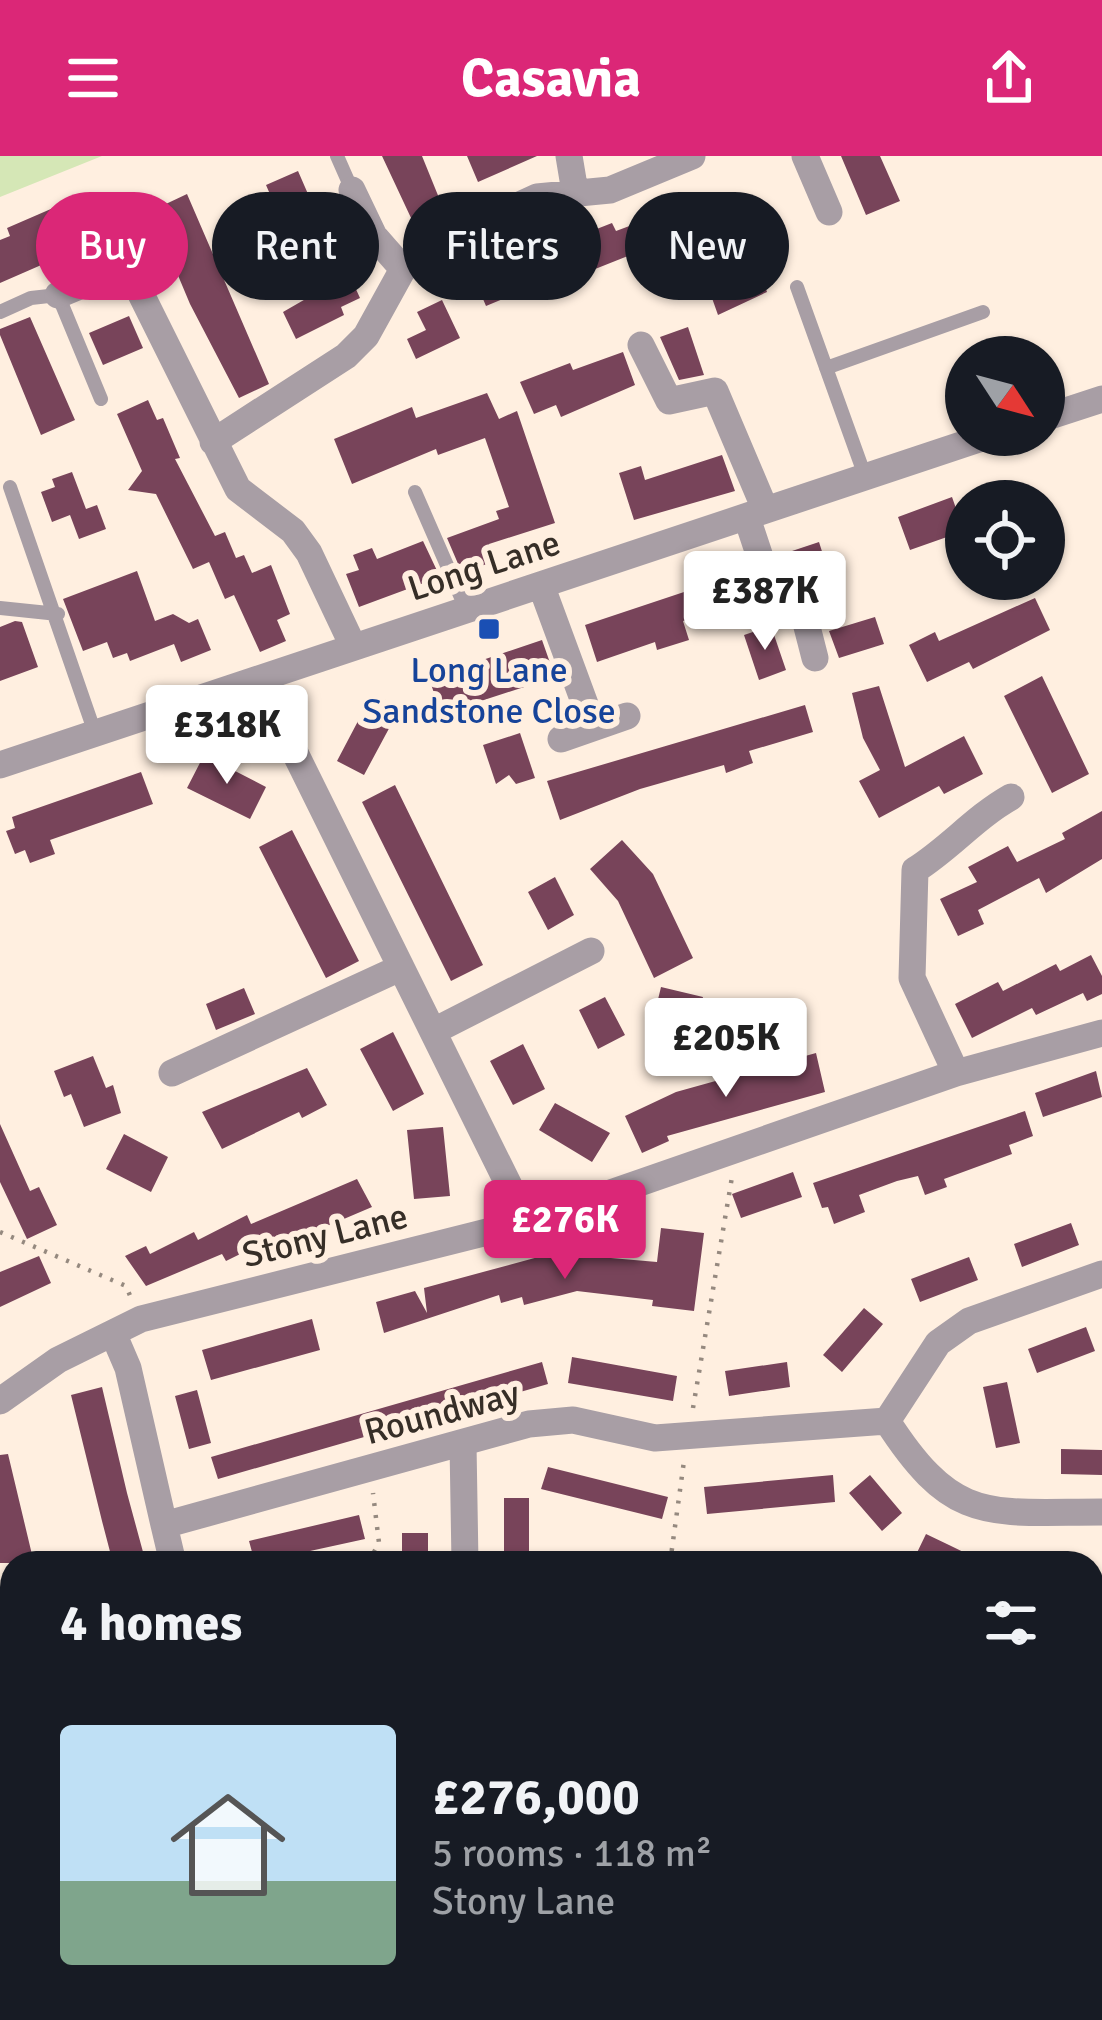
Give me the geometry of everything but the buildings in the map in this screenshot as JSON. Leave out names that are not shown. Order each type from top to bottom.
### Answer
[{"type":"street","points":[[569,156],[575,192],[610,190],[692,156]]},
{"type":"street","points":[[805,156],[829,212]]},
{"type":"street","points":[[352,190],[374,236],[403,268]]},
{"type":"street","points":[[213,442],[346,356],[366,336],[403,271]]},
{"type":"street","points":[[144,300],[238,489],[293,531],[309,553],[353,646]]},
{"type":"street","points":[[641,345],[669,401],[716,391],[756,513],[770,590],[805,619],[815,658]]},
{"type":"street","points":[[1065,411],[1102,399]]},
{"type":"street","name":"Long Lane","points":[[0,765],[945,450]]},
{"type":"street","points":[[541,585],[593,726]]},
{"type":"street","points":[[259,680],[526,1222]]},
{"type":"street","points":[[561,739],[627,716]]},
{"type":"street","points":[[956,1073],[912,978],[910,889],[915,870],[947,850],[973,819],[1011,797]]},
{"type":"street","points":[[434,1031],[591,951]]},
{"type":"street","points":[[172,1073],[400,968]]},
{"type":"street","name":"Stony Lane","points":[[0,1401],[58,1360],[141,1319],[526,1222],[736,1154],[956,1073],[1102,1033]]},
{"type":"street","points":[[1102,1274],[969,1321],[938,1343],[886,1421],[916,1468],[943,1492],[975,1508],[1102,1512]]},
{"type":"street","points":[[113,1333],[128,1368],[169,1551]]},
{"type":"street","name":"Roundway","points":[[164,1525],[529,1424],[573,1420],[655,1438],[688,1438],[886,1421]]},
{"type":"street","points":[[463,1444],[465,1551]]},
{"type":"lane","points":[[337,156],[352,190]]},
{"type":"lane","points":[[797,287],[866,476]]},
{"type":"lane","points":[[0,311],[36,298]]},
{"type":"lane","points":[[60,300],[101,399]]},
{"type":"lane","points":[[826,368],[983,312]]},
{"type":"lane","points":[[10,487],[58,614],[95,733]]},
{"type":"lane","points":[[415,492],[466,609]]},
{"type":"lane","points":[[0,608],[58,614]]},
{"type":"path","points":[[672,1551],[736,1154]]},
{"type":"path","points":[[0,1232],[126,1286],[141,1319]]},
{"type":"path","points":[[370,1469],[379,1543],[375,1551]]},
{"type":"green space","points":[[0,156],[102,156],[0,197]]},
{"type":"place","name":"Long Lane Sandstone Close","points":[[489,629]]}]
